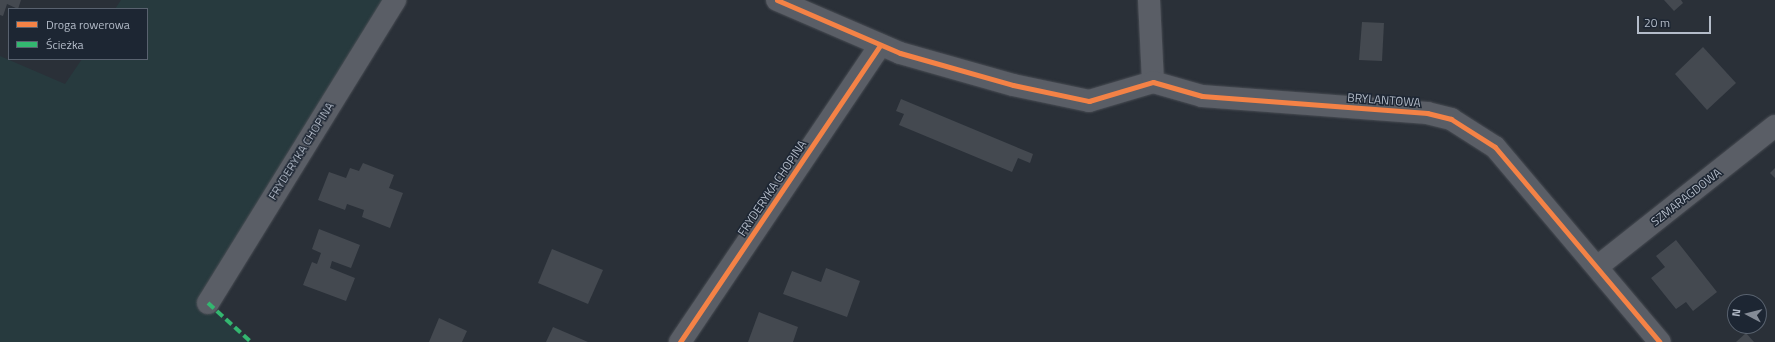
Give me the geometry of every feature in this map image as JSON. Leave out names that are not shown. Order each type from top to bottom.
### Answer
[{"type":"street","name":"FRYDERYKA CHOPINA","points":[[208,303],[395,0]]},
{"type":"street","points":[[777,0],[900,53],[1013,85],[1088,101],[1153,82],[1149,0]]},
{"type":"street","name":"FRYDERYKA CHOPINA","points":[[680,342],[880,45]]},
{"type":"street","name":"BRYLANTOWA","points":[[1153,82],[1202,96],[1426,113],[1451,119],[1495,147],[1660,342]]},
{"type":"street","name":"SZMARAGDOWA","points":[[1597,267],[1775,126]]},
{"type":"green space","points":[[121,0],[395,0],[208,303],[251,342],[0,342],[0,56],[65,84],[81,60],[148,60],[148,8],[116,8]]},
{"type":"building","points":[[0,0],[21,0],[18,8],[7,4],[3,16],[0,15]]},
{"type":"building","points":[[1664,0],[1681,0],[1683,3],[1674,11]]},
{"type":"building","points":[[1362,22],[1384,23],[1382,61],[1359,60]]},
{"type":"building","points":[[1703,47],[1736,83],[1707,110],[1675,74]]},
{"type":"building","points":[[901,99],[1033,154],[1030,163],[1018,158],[1012,172],[899,125],[904,114],[896,111]]},
{"type":"building","points":[[363,163],[394,175],[389,188],[403,193],[390,228],[362,217],[364,210],[347,204],[345,210],[318,200],[329,172],[346,178],[350,168],[359,171]]},
{"type":"building","points":[[1775,168],[1775,178],[1770,173]]},
{"type":"building","points":[[319,229],[360,245],[351,268],[332,261],[330,268],[355,278],[346,301],[303,285],[312,262],[317,264],[321,253],[312,249]]},
{"type":"building","points":[[1676,240],[1717,292],[1693,311],[1686,302],[1676,309],[1651,278],[1665,267],[1656,256]]},
{"type":"building","points":[[552,249],[603,270],[588,304],[538,283]]},
{"type":"building","points":[[826,268],[860,281],[847,317],[783,294],[792,271],[821,282]]},
{"type":"building","points":[[759,312],[798,327],[793,342],[748,342]]},
{"type":"building","points":[[439,318],[467,331],[462,342],[429,342]]},
{"type":"building","points":[[553,327],[588,342],[546,342]]},
{"type":"building","points":[[1747,334],[1754,342],[1736,342]]},
{"type":"marked path","points":[[208,303],[251,342]]},
{"type":"cycle path","points":[[777,0],[900,53],[1013,85],[1089,101],[1153,82],[1202,96],[1427,113],[1451,119],[1495,147],[1660,342]]},
{"type":"cycle path","points":[[680,342],[880,45]]}]
